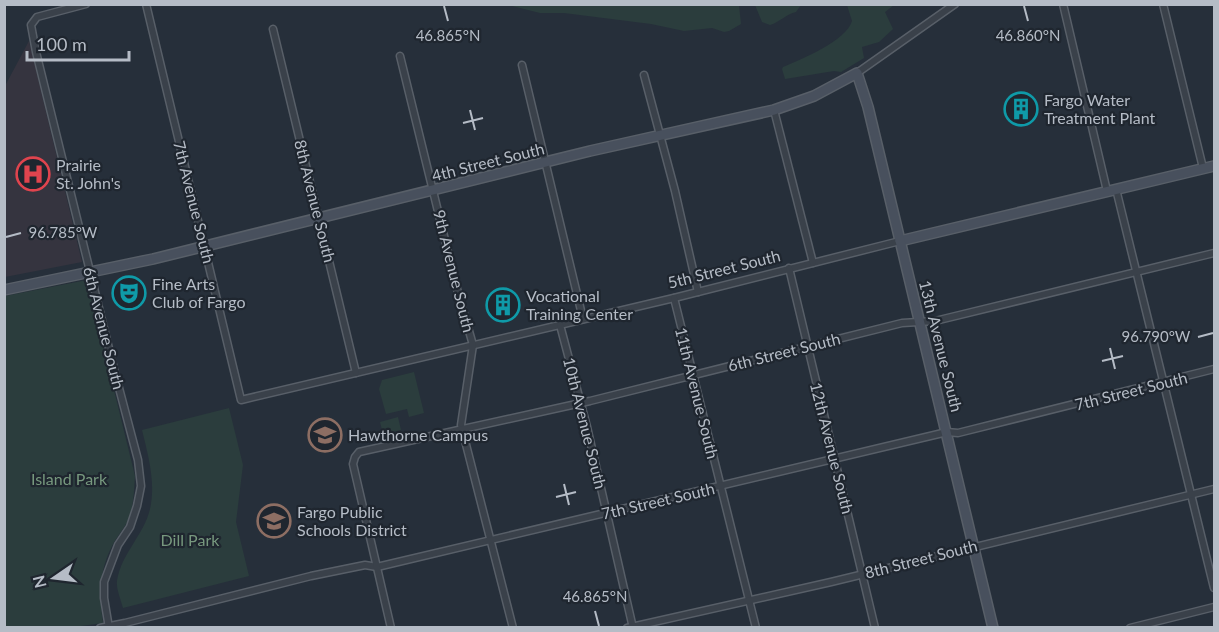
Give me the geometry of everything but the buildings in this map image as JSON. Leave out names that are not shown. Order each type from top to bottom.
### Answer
[{"type":"street","name":"6th Avenue South","points":[[86,4],[37,17],[31,25],[138,460],[141,486],[130,526],[118,545],[104,582],[108,627]]},
{"type":"street","name":"7th Avenue South","points":[[146,4],[241,400]]},
{"type":"street","name":"4th Street South","points":[[4,290],[205,247],[546,162],[774,110],[814,96],[856,73],[955,4]]},
{"type":"street","points":[[1063,4],[1111,190],[1137,273],[1215,588]]},
{"type":"street","points":[[1163,4],[1203,168]]},
{"type":"street","name":"8th Avenue South","points":[[273,29],[356,373]]},
{"type":"street","name":"9th Avenue South","points":[[400,56],[473,345],[462,428],[513,627]]},
{"type":"street","points":[[522,65],[583,319]]},
{"type":"street","name":"13th Avenue South","points":[[856,73],[868,107],[993,627]]},
{"type":"street","points":[[644,75],[675,190],[698,292]]},
{"type":"street","points":[[774,110],[813,263]]},
{"type":"street","name":"5th Street South","points":[[241,400],[674,298],[960,226],[1215,166]]},
{"type":"street","points":[[895,218],[902,228],[912,233],[947,225],[960,226]]},
{"type":"street","name":"6th Street South","points":[[377,567],[353,464],[359,452],[580,403],[902,323],[935,321],[1215,253]]},
{"type":"street","name":"12th Avenue South","points":[[789,268],[875,627]]},
{"type":"street","name":"11th Avenue South","points":[[674,298],[756,627]]},
{"type":"street","name":"10th Avenue South","points":[[560,325],[631,627]]},
{"type":"street","name":"7th Street South","points":[[100,627],[108,627],[311,576],[365,565],[377,567],[947,432],[958,432],[1215,369]]},
{"type":"street","name":"8th Street South","points":[[631,627],[1215,489]]},
{"type":"street","points":[[377,567],[391,627]]},
{"type":"street","points":[[1130,627],[1215,607]]},
{"type":"shaded area","name":"Prairie St. John's","points":[[29,41],[82,262],[5,277],[5,86]]},
{"type":"green space","points":[[755,4],[801,5],[796,12],[770,25],[762,22]]},
{"type":"green space","points":[[508,5],[739,5],[741,24],[724,32],[712,28],[684,31],[651,24],[564,13],[540,13]]},
{"type":"green space","points":[[847,5],[894,5],[885,12],[893,29],[879,42],[862,47],[864,58],[841,72],[834,71],[785,79],[783,67],[833,42],[848,28],[852,21]]},
{"type":"green space","name":"Island Park","points":[[87,280],[135,476],[132,508],[127,522],[112,546],[102,574],[103,623],[74,627],[5,627],[5,296]]},
{"type":"green space","points":[[414,372],[424,413],[409,417],[407,409],[386,414],[379,389],[382,380]]},
{"type":"green space","name":"Dill Park","points":[[229,408],[243,465],[236,522],[249,576],[123,608],[117,584],[119,571],[143,527],[152,499],[150,469],[142,430]]},
{"type":"green space","points":[[398,417],[401,430],[383,434],[380,422]]},
{"type":"place","name":"Fargo Water Treatment Plant","points":[[1021,109]]},
{"type":"place","name":"Prairie St. John's","points":[[33,174]]},
{"type":"place","name":"Fine Arts Club of Fargo","points":[[129,293]]},
{"type":"place","name":"Vocational Training Center","points":[[503,305]]},
{"type":"place","name":"Hawthorne Campus","points":[[325,435]]},
{"type":"place","name":"Fargo Public Schools District","points":[[274,521]]}]
